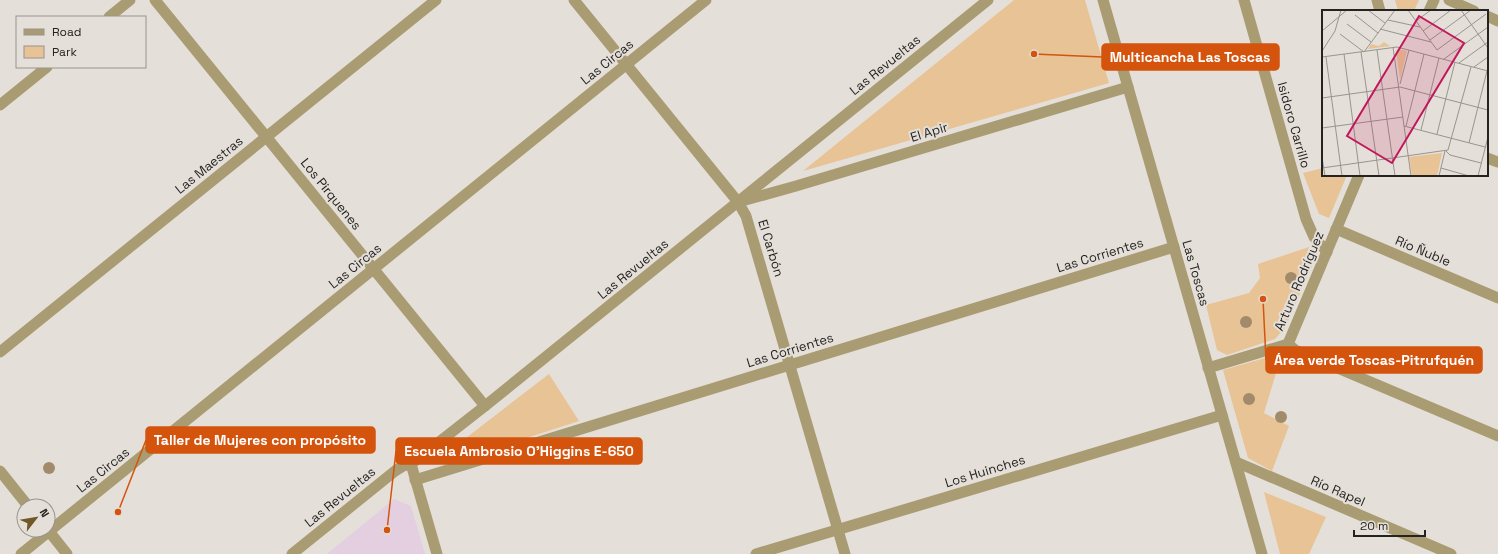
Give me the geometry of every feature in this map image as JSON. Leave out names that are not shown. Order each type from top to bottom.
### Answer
[{"type":"street","points":[[110,16],[130,0]]},
{"type":"street","name":"Los Pirquenes","points":[[156,0],[485,406]]},
{"type":"street","name":"Las Maestras","points":[[0,352],[436,0]]},
{"type":"street","name":"El Carbón","points":[[574,0],[738,202],[746,216],[845,554]]},
{"type":"street","name":"Las Circas","points":[[56,525],[706,0]]},
{"type":"street","name":"Las Revueltas","points":[[292,554],[395,471],[403,466],[411,464],[485,406],[988,0]]},
{"type":"street","name":"Las Toscas","points":[[1103,0],[1262,554]]},
{"type":"street","name":"Isidoro Carrillo","points":[[1244,0],[1306,219],[1314,237],[1327,252]]},
{"type":"street","points":[[1377,0],[1380,10]]},
{"type":"street","points":[[1429,10],[1434,0]]},
{"type":"street","points":[[1449,0],[1472,10]]},
{"type":"street","points":[[1488,16],[1498,21]]},
{"type":"street","points":[[0,105],[46,68]]},
{"type":"street","name":"El Apir","points":[[738,202],[1128,87]]},
{"type":"street","points":[[1488,158],[1498,162]]},
{"type":"street","name":"Arturo Rodríguez","points":[[1208,368],[1288,344],[1359,176]]},
{"type":"street","name":"Río Ñuble","points":[[1336,230],[1498,298]]},
{"type":"street","name":"Las Corrientes","points":[[415,480],[1174,248]]},
{"type":"street","points":[[1288,344],[1294,350],[1498,436]]},
{"type":"street","name":"Los Huinches","points":[[756,554],[1222,415]]},
{"type":"street","name":"Río Rapel","points":[[1236,462],[1451,554]]},
{"type":"street","points":[[411,464],[437,554]]},
{"type":"street","points":[[0,471],[22,498]]},
{"type":"street","name":"Las Circas","points":[[21,554],[40,538]]},
{"type":"street","points":[[54,538],[67,554]]},
{"type":"shaded area","points":[[394,499],[411,506],[425,554],[327,554]]},
{"type":"green space","points":[[1014,0],[1085,0],[1109,83],[803,171]]},
{"type":"green space","points":[[1395,0],[1419,0],[1414,10],[1398,10]]},
{"type":"green space","points":[[1322,168],[1322,176],[1347,176],[1329,218],[1319,214],[1303,173]]},
{"type":"green space","points":[[1309,247],[1312,266],[1285,328],[1275,339],[1227,355],[1217,350],[1206,305],[1249,293],[1260,278],[1258,264]]},
{"type":"green space","points":[[1282,353],[1264,413],[1289,426],[1272,471],[1248,458],[1223,370]]},
{"type":"green space","points":[[549,374],[579,421],[450,463],[440,458]]},
{"type":"green space","points":[[1264,492],[1326,517],[1309,554],[1280,554]]},
{"type":"place","name":"Multicancha Las Toscas","points":[[1034,54]]},
{"type":"place","name":"Área verde Toscas-Pitrufquén","points":[[1263,299]]},
{"type":"place","name":"Taller de Mujeres con propósito","points":[[118,512]]},
{"type":"place","name":"Escuela Ambrosio O'Higgins E-650","points":[[387,530]]}]
